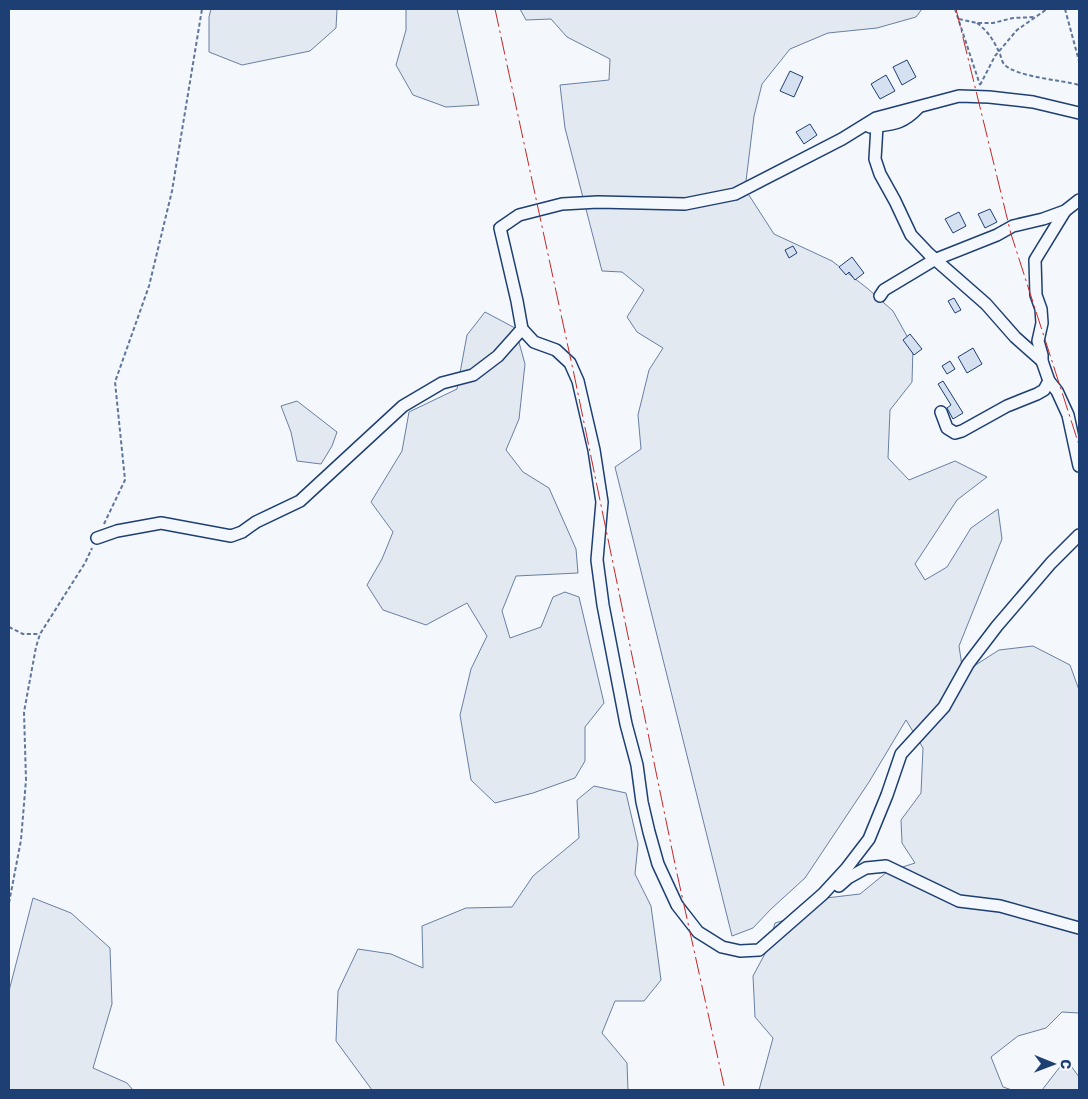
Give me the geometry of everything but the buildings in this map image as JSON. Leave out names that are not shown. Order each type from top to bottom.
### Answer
[{"type":"lane","points":[[1079,113],[1033,102],[959,96],[876,118],[735,194],[685,204],[598,202],[562,204],[519,215],[500,228],[518,301],[522,329],[534,342],[556,350],[570,364],[578,381],[594,450],[602,502],[596,560],[626,724],[637,765],[642,802],[658,864],[677,905],[698,932],[722,947],[740,951],[759,950],[816,901],[846,869],[869,839],[888,795],[901,754],[944,707],[968,664],[997,626],[1051,563],[1079,535]]},
{"type":"lane","points":[[858,129],[896,124],[909,118],[918,108]]},
{"type":"lane","points":[[877,126],[875,159],[880,174],[911,234],[986,304],[1015,338],[1042,361]]},
{"type":"lane","points":[[1079,200],[1071,208],[1035,260],[1036,295],[1041,309],[1042,323],[1038,341],[1042,361],[1049,381],[1057,391],[1068,415],[1079,466]]},
{"type":"lane","points":[[880,296],[884,290],[936,259],[1013,226],[1043,219],[1071,208]]},
{"type":"lane","points":[[97,538],[117,531],[161,523],[231,536],[242,532],[256,522],[300,500],[403,406],[442,383],[473,374],[480,370],[498,356],[522,329]]},
{"type":"lane","points":[[940,412],[947,428],[955,433],[1007,406],[1037,394],[1044,390],[1049,381]]},
{"type":"lane","points":[[816,901],[848,878],[866,868],[886,866],[959,901],[1000,906],[1079,928]]},
{"type":"path","points":[[9,903],[21,840],[25,789],[24,712],[40,634],[85,563],[125,480],[114,382],[149,286],[172,191],[202,9]]},
{"type":"path","points":[[955,9],[984,97]]},
{"type":"path","points":[[980,85],[999,52],[1017,30],[1048,9]]},
{"type":"path","points":[[1065,9],[1079,61]]},
{"type":"path","points":[[958,19],[977,23],[1014,18],[1036,18]]},
{"type":"path","points":[[977,23],[985,28],[1005,65],[1022,74],[1067,81],[1079,85]]},
{"type":"path","points":[[9,628],[23,634],[40,634]]},
{"type":"shaded area","points":[[211,9],[337,9],[336,28],[310,51],[242,65],[209,52],[209,17]]},
{"type":"shaded area","points":[[406,9],[457,9],[479,105],[446,107],[413,95],[396,65],[406,30]]},
{"type":"shaded area","points":[[520,9],[922,9],[916,17],[877,28],[828,33],[790,49],[762,84],[754,116],[745,189],[774,234],[832,261],[867,288],[893,311],[913,347],[912,382],[890,410],[888,458],[909,480],[955,461],[987,477],[957,500],[915,564],[925,580],[947,567],[971,528],[998,509],[1002,539],[959,646],[963,673],[999,650],[1033,646],[1070,665],[1079,690],[1079,1013],[1062,1012],[1046,1028],[1018,1036],[991,1057],[1003,1087],[1012,1090],[759,1090],[773,1038],[755,1017],[753,976],[768,948],[775,923],[792,918],[826,898],[860,894],[887,872],[915,863],[902,843],[901,820],[921,793],[923,748],[906,720],[869,782],[805,878],[753,928],[732,936],[615,467],[641,449],[638,415],[649,370],[663,348],[637,332],[627,317],[644,290],[622,272],[602,271],[565,128],[560,85],[609,80],[610,59],[567,37],[551,19],[526,20]]},
{"type":"shaded area","points":[[485,312],[515,328],[525,364],[519,419],[506,450],[523,472],[549,488],[576,549],[578,573],[516,576],[502,611],[510,638],[541,627],[553,597],[565,592],[579,597],[604,703],[585,727],[585,761],[575,778],[533,793],[495,803],[471,780],[460,715],[471,669],[487,636],[467,603],[426,625],[383,610],[367,585],[382,559],[393,532],[371,502],[402,451],[409,412],[457,389],[467,335]]},
{"type":"shaded area","points":[[297,401],[337,432],[332,446],[321,464],[297,461],[291,432],[281,406]]},
{"type":"shaded area","points":[[594,786],[626,793],[638,844],[635,874],[651,906],[661,980],[644,1001],[615,1001],[602,1033],[627,1063],[628,1090],[372,1090],[336,1041],[338,991],[358,949],[391,954],[423,968],[422,926],[466,908],[512,907],[533,876],[579,838],[577,800]]},
{"type":"shaded area","points":[[33,898],[71,913],[110,948],[112,1004],[93,1068],[127,1083],[133,1090],[9,1090],[9,991]]},
{"type":"shaded area","points":[[1066,1059],[1079,1077],[1079,1090],[1042,1090]]},
{"type":"power","points":[[495,9],[575,379],[676,869],[725,1090]]},
{"type":"power","points":[[956,9],[1011,234],[1079,445]]}]
